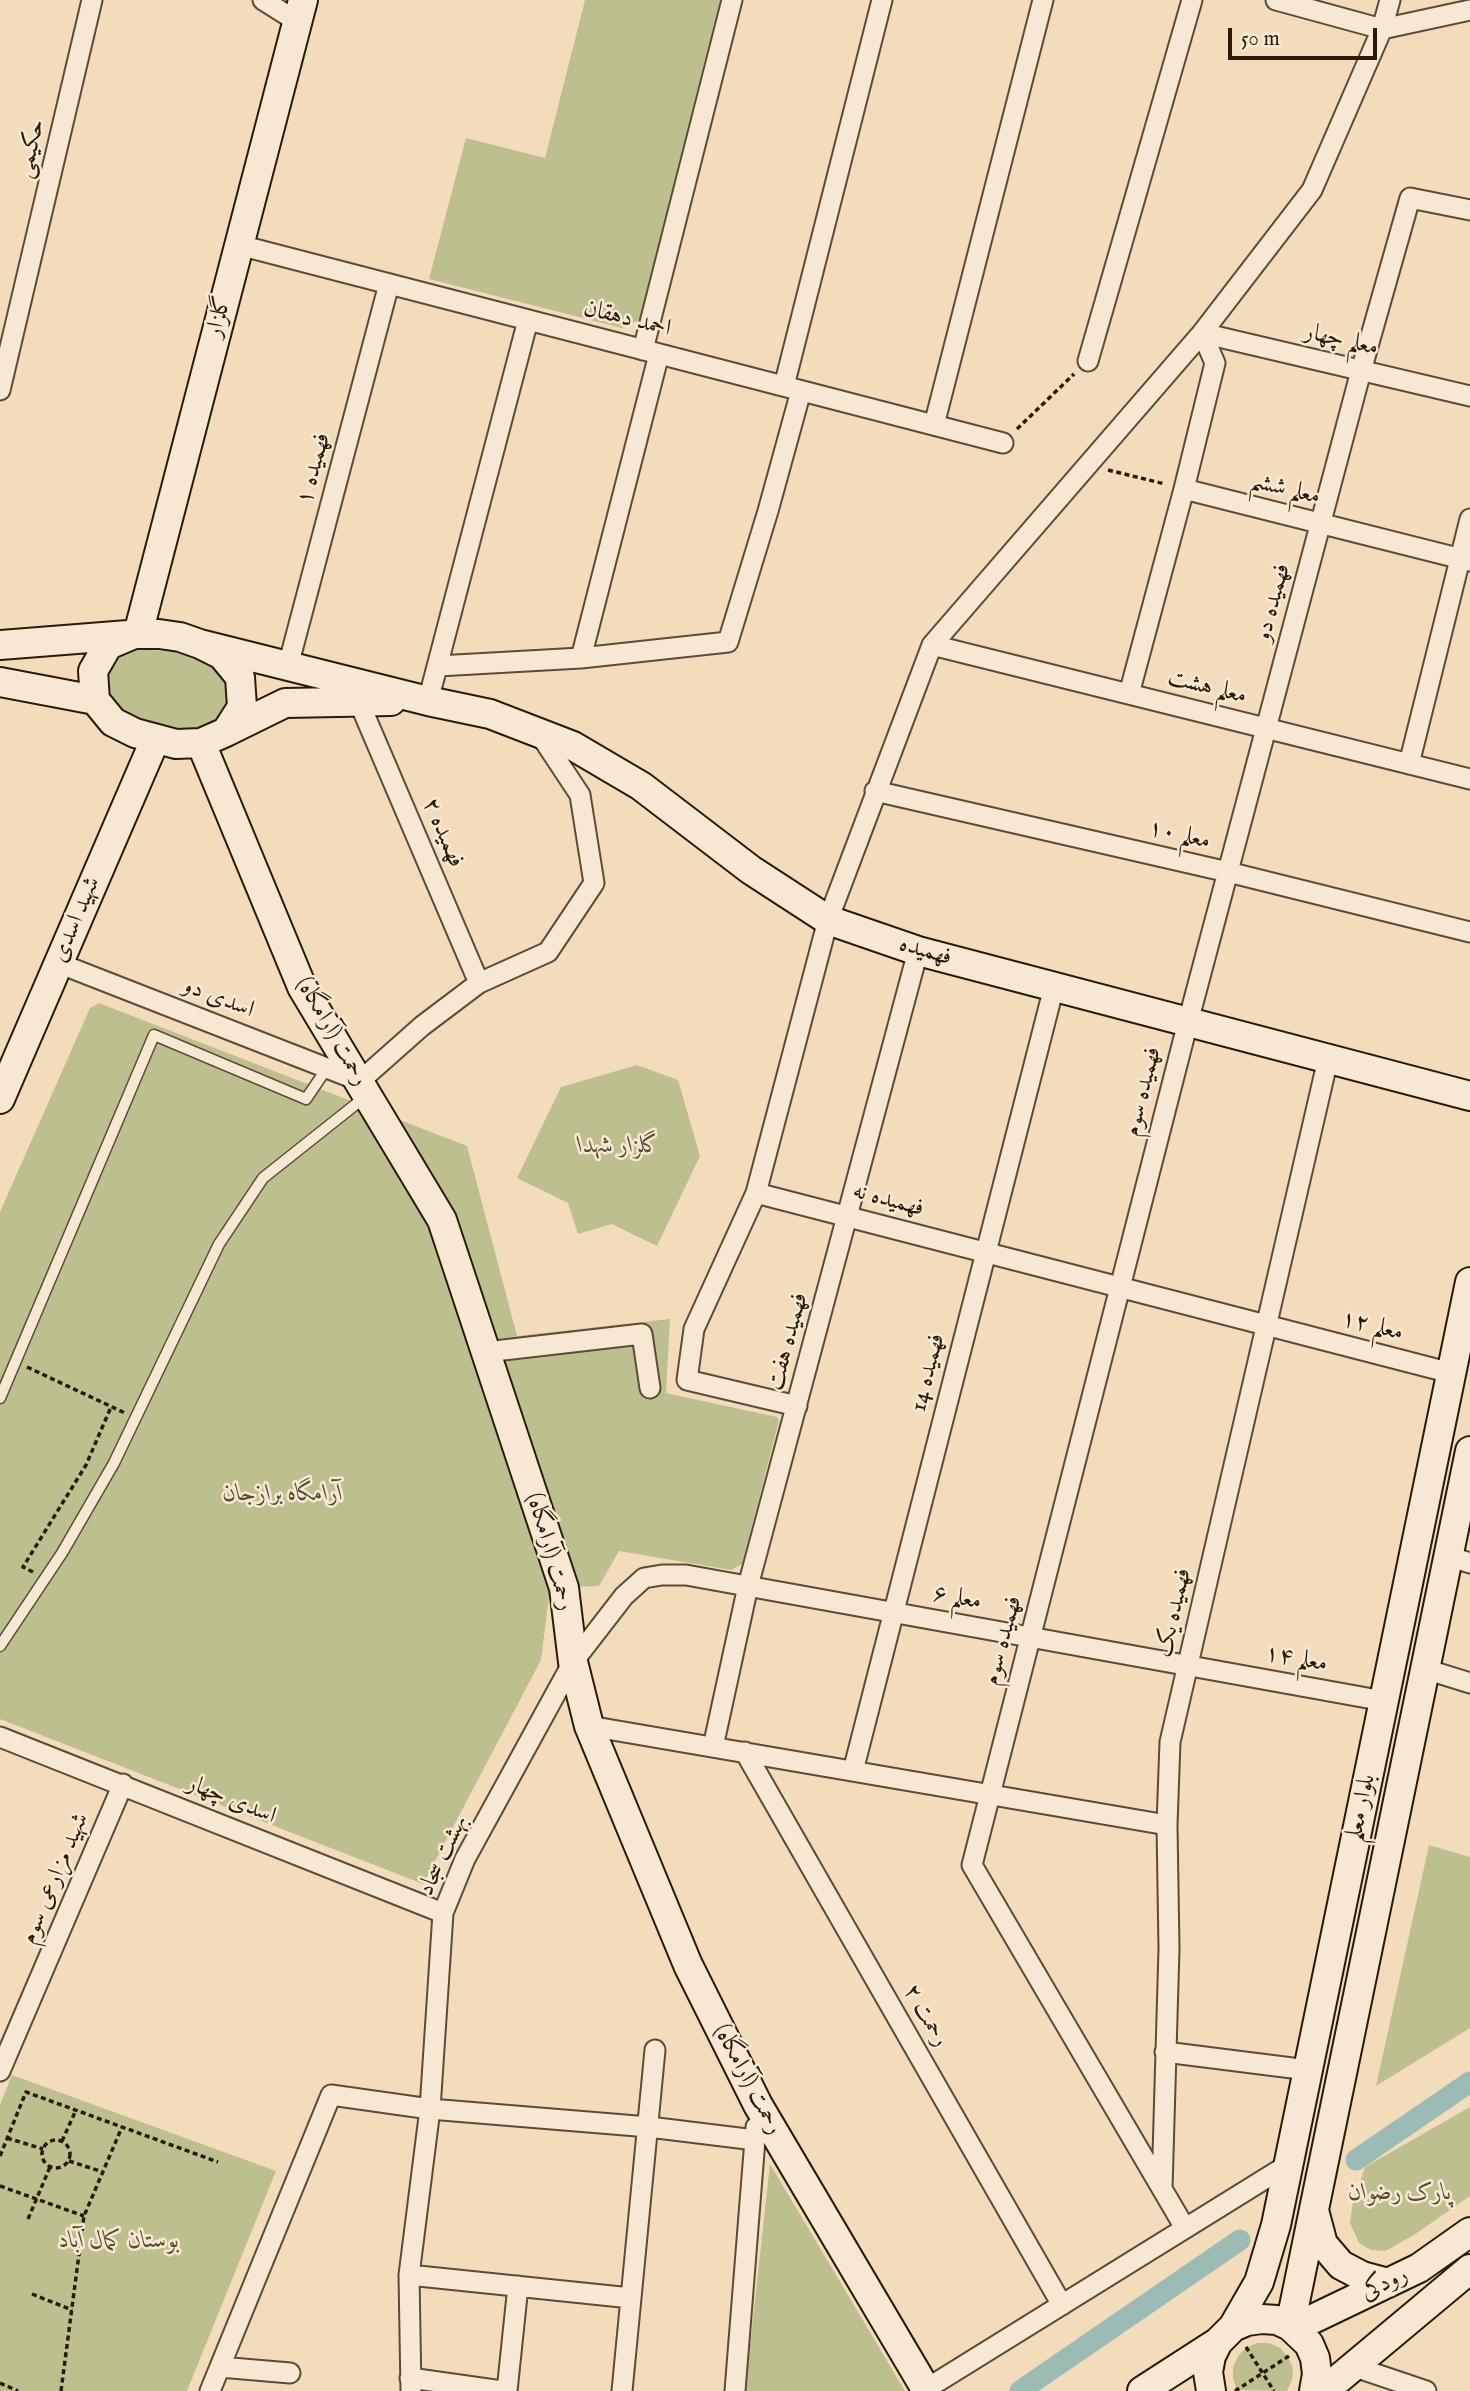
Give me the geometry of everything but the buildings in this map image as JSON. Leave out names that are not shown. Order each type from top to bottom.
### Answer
[{"type":"street","name":"حکیمی","points":[[0,390],[5,346],[92,0]]},
{"type":"street","points":[[263,0],[300,11]]},
{"type":"street","points":[[581,658],[732,0]]},
{"type":"street","points":[[438,666],[581,658],[728,642],[792,388],[882,0]]},
{"type":"street","points":[[934,425],[1043,0]]},
{"type":"street","points":[[1088,361],[1192,0]]},
{"type":"street","points":[[1276,0],[1382,29],[1470,10]]},
{"type":"street","points":[[797,1406],[687,1380],[694,1329],[756,1193],[828,920],[932,645],[1202,333],[1312,190],[1382,29],[1390,0]]},
{"type":"street","name":"گلزار","points":[[136,634],[300,11]]},
{"type":"street","name":"فهمیده دو","points":[[1188,1022],[1361,371],[1410,198],[1470,210]]},
{"type":"street","name":"احمد دهقان","points":[[239,245],[1003,443]]},
{"type":"street","name":"فهمیده ۱","points":[[288,666],[389,284]]},
{"type":"street","points":[[428,701],[528,320]]},
{"type":"street","points":[[1129,694],[1215,363],[1202,333]]},
{"type":"street","name":"معلم چهار","points":[[1202,333],[1470,396]]},
{"type":"street","name":"معلم ششم","points":[[1184,489],[1465,560]]},
{"type":"street","points":[[1409,764],[1465,560],[1470,519]]},
{"type":"street","points":[[136,634],[108,645],[93,671],[95,700],[113,722],[155,740],[176,744],[201,743],[285,703],[428,701]]},
{"type":"street","points":[[0,645],[136,634],[170,635],[428,701]]},
{"type":"street","points":[[200,643],[222,655],[240,677],[242,707],[226,732]]},
{"type":"street","name":"معلم هشت","points":[[932,645],[1470,779]]},
{"type":"street","points":[[0,682],[95,700]]},
{"type":"street","name":"فهمیده","points":[[428,701],[490,714],[573,746],[642,786],[751,870],[828,920],[918,951],[1470,1096]]},
{"type":"street","name":"فهمیده ۲","points":[[359,702],[479,983]]},
{"type":"street","points":[[364,1088],[422,1026],[479,983],[548,952],[594,883],[580,795],[539,732]]},
{"type":"street","name":"شهید اسدی","points":[[0,1099],[155,740]]},
{"type":"street","name":"رحمت (آرامگاه)","points":[[201,743],[302,987],[442,1220],[564,1588],[573,1662],[589,1726],[688,1965],[758,2105],[927,2390]]},
{"type":"street","name":"معلم ۱۰","points":[[875,791],[1228,872],[1470,932]]},
{"type":"street","name":"فهمیده هفت","points":[[713,1747],[748,1586],[918,951]]},
{"type":"street","name":"اسدی دو","points":[[58,963],[327,1068],[364,1088]]},
{"type":"street","name":"فهمیده 14","points":[[853,1771],[1054,987]]},
{"type":"street","name":"فهمیده سوم","points":[[1185,2228],[972,1865],[1188,1022]]},
{"type":"street","name":"فهمیده یک","points":[[1163,2190],[1169,1949],[1167,1825],[1170,1742],[1194,1667],[1274,1327],[1328,1059]]},
{"type":"street","name":"فهمیده نه","points":[[756,1193],[1274,1327]]},
{"type":"street","name":"بلوار معلم","points":[[1226,2335],[1259,2283],[1276,2225],[1470,1282]]},
{"type":"street","name":"معلم ۱۲","points":[[1274,1327],[1451,1373]]},
{"type":"street","points":[[486,1352],[642,1334],[650,1388]]},
{"type":"street","name":"بلوار معلم","points":[[1298,2333],[1314,2211],[1425,1669],[1459,1560],[1470,1451]]},
{"type":"street","name":"بهشت سجاد","points":[[411,2385],[409,2275],[430,2109],[443,1913],[466,1859],[573,1662],[624,1596],[644,1578],[662,1575],[748,1586]]},
{"type":"street","name":"معلم ۶","points":[[748,1586],[1194,1667]]},
{"type":"street","name":"معلم ۱۴","points":[[1194,1667],[1384,1701]]},
{"type":"street","points":[[1425,1669],[1470,1684]]},
{"type":"street","points":[[589,1726],[1167,1825]]},
{"type":"street","name":"اسدی چهار","points":[[0,1737],[443,1913]]},
{"type":"street","name":"رحمت ۲","points":[[745,1752],[1062,2305]]},
{"type":"street","name":"شهید مزارعی سوم","points":[[2,2061],[123,1784]]},
{"type":"street","points":[[622,2391],[655,2050]]},
{"type":"street","points":[[1166,2052],[1308,2070]]},
{"type":"street","points":[[210,2391],[331,2095],[430,2109],[649,2127],[755,2140]]},
{"type":"street","points":[[735,2391],[758,2105]]},
{"type":"street","points":[[927,2390],[1289,2164]]},
{"type":"street","points":[[1314,2211],[1323,2244],[1341,2265],[1362,2277],[1388,2283]]},
{"type":"street","name":"رودکی","points":[[1298,2333],[1419,2268],[1470,2232]]},
{"type":"street","points":[[1419,2268],[1424,2284],[1437,2295]]},
{"type":"street","name":"رودکی","points":[[1324,2391],[1470,2269]]},
{"type":"street","points":[[409,2275],[631,2298]]},
{"type":"street","points":[[411,2385],[505,2391],[518,2286]]},
{"type":"street","points":[[1142,2391],[1247,2321],[1262,2319],[1277,2320],[1298,2333],[1315,2358],[1317,2374],[1314,2391]]},
{"type":"street","points":[[1212,2391],[1208,2372],[1211,2356],[1226,2335]]},
{"type":"street","points":[[1352,2366],[1426,2391]]},
{"type":"street","points":[[220,2367],[290,2373]]},
{"type":"lane","points":[[0,1398],[154,1035],[306,1099],[327,1068]]},
{"type":"lane","points":[[0,1646],[62,1553],[114,1463],[219,1244],[263,1178],[364,1088]]},
{"type":"path","points":[[1003,443],[1088,361]]},
{"type":"path","points":[[1089,465],[1184,489]]},
{"type":"path","points":[[15,1362],[111,1407],[86,1465],[23,1567]]},
{"type":"path","points":[[0,2156],[26,2092],[218,2162]]},
{"type":"path","points":[[62,2141],[76,2110]]},
{"type":"path","points":[[61,2391],[84,2216],[122,2127]]},
{"type":"path","points":[[7,2138],[43,2149]]},
{"type":"path","points":[[51,2141],[62,2141],[69,2149],[69,2161],[64,2166],[50,2167],[45,2163],[43,2149],[51,2141]]},
{"type":"path","points":[[69,2161],[103,2172]]},
{"type":"path","points":[[28,2219],[50,2167]]},
{"type":"path","points":[[0,2186],[84,2216]]},
{"type":"path","points":[[32,2294],[72,2310]]},
{"type":"path","points":[[1235,2391],[1262,2373],[1298,2333]]},
{"type":"path","points":[[1226,2335],[1262,2373],[1274,2391]]},
{"type":"path","points":[[0,2383],[18,2391]]},
{"type":"green space","points":[[585,0],[720,0],[639,320],[622,328],[429,279],[466,138],[545,158]]},
{"type":"green space","points":[[137,649],[176,652],[194,657],[212,667],[225,683],[226,703],[216,720],[197,728],[177,729],[140,720],[122,710],[110,695],[108,674],[119,657]]},
{"type":"green space","name":"آرامگاه برازجان","points":[[99,1003],[467,1146],[517,1336],[670,1319],[666,1393],[777,1417],[779,1421],[742,1564],[731,1570],[619,1551],[599,1586],[550,1588],[541,1660],[423,1884],[0,1719],[0,1212],[90,1008]]},
{"type":"green space","name":"گلزار شهدا","points":[[637,1065],[678,1080],[700,1156],[657,1246],[612,1224],[578,1234],[568,1203],[517,1178],[561,1087]]},
{"type":"green space","points":[[1429,1845],[1470,1857],[1470,2028],[1376,2086]]},
{"type":"green space","name":"بوستان کمال آباد","points":[[12,2075],[276,2171],[187,2391],[0,2391],[0,2105]]},
{"type":"green space","name":"پارک رضوان","points":[[1470,2107],[1470,2196],[1414,2235],[1385,2251],[1371,2250],[1359,2243],[1350,2223],[1353,2201],[1365,2167]]},
{"type":"green space","points":[[770,2164],[905,2391],[745,2391]]},
{"type":"green space","points":[[1257,2343],[1269,2343],[1280,2348],[1288,2357],[1293,2368],[1287,2391],[1237,2390],[1233,2367],[1246,2348]]},
{"type":"waterway","points":[[1356,2160],[1470,2082]]},
{"type":"waterway","points":[[1020,2391],[1240,2240]]}]
